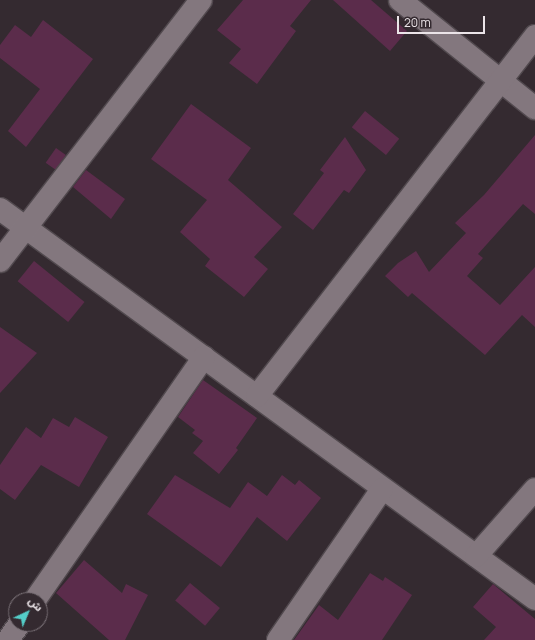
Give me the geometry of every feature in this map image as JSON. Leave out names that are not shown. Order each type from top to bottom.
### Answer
[{"type":"street","points":[[0,261],[200,0]]},
{"type":"street","points":[[400,0],[535,108]]},
{"type":"street","points":[[256,396],[500,79],[535,36]]},
{"type":"street","points":[[0,209],[204,357],[382,489],[535,599]]},
{"type":"street","points":[[42,592],[204,357]]},
{"type":"street","points":[[278,640],[382,489]]},
{"type":"street","points":[[476,556],[535,489]]},
{"type":"building","points":[[243,0],[311,0],[290,26],[296,31],[257,84],[229,63],[241,49],[217,30]]},
{"type":"building","points":[[333,0],[371,0],[407,31],[390,51]]},
{"type":"building","points":[[43,20],[93,59],[26,147],[8,131],[40,89],[0,58],[0,45],[15,25],[31,37]]},
{"type":"building","points":[[191,104],[251,148],[228,180],[282,227],[254,257],[268,269],[244,297],[205,266],[210,259],[180,232],[207,200],[151,159]]},
{"type":"building","points":[[365,111],[399,139],[386,155],[352,127]]},
{"type":"building","points":[[535,135],[535,214],[523,204],[478,254],[483,258],[467,276],[500,305],[535,267],[535,327],[522,315],[485,355],[412,293],[408,297],[385,276],[398,263],[416,251],[429,272],[466,233],[455,223],[484,195]]},
{"type":"building","points":[[345,137],[366,170],[349,193],[344,190],[313,230],[293,214],[324,173],[320,170]]},
{"type":"building","points":[[56,148],[66,155],[56,170],[46,163]]},
{"type":"building","points":[[86,170],[125,199],[111,219],[73,187]]},
{"type":"building","points":[[34,261],[85,302],[68,322],[18,281]]},
{"type":"building","points":[[0,327],[37,353],[0,393]]},
{"type":"building","points":[[203,380],[257,418],[236,448],[238,450],[219,474],[193,453],[203,441],[192,433],[195,430],[178,417]]},
{"type":"building","points":[[75,417],[108,437],[79,487],[41,465],[15,500],[0,489],[0,465],[26,427],[41,438],[53,418],[69,427]]},
{"type":"building","points":[[175,475],[230,508],[248,482],[267,496],[282,475],[295,485],[299,480],[321,498],[287,541],[257,517],[221,567],[147,514]]},
{"type":"building","points":[[84,560],[122,593],[126,584],[148,595],[125,640],[109,640],[56,593]]},
{"type":"building","points":[[370,573],[383,581],[385,577],[412,595],[382,640],[294,640],[319,605],[338,620]]},
{"type":"building","points":[[190,583],[220,608],[205,626],[175,601]]},
{"type":"building","points":[[493,584],[535,619],[535,640],[484,640],[496,627],[473,607]]}]
